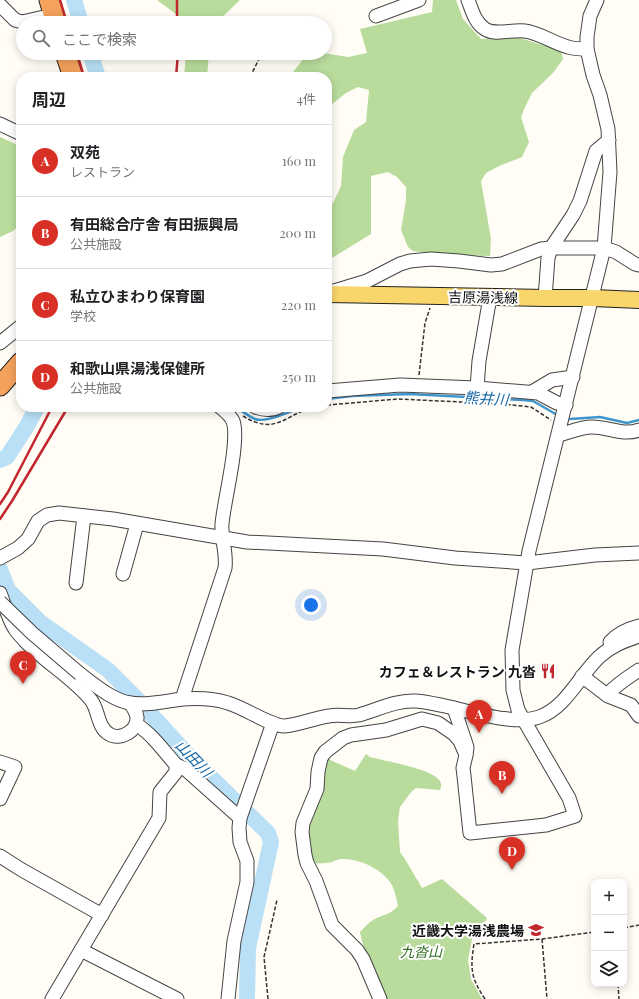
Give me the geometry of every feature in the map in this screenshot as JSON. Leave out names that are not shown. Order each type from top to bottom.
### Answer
[{"type":"highway","points":[[68,60],[72,72]]},
{"type":"highway","points":[[0,386],[16,368]]},
{"type":"main road","name":"吉原湯浅線","points":[[332,294],[639,300]]},
{"type":"street","points":[[376,16],[419,0]]},
{"type":"street","points":[[468,0],[479,25],[486,30],[532,32],[568,47],[587,49]]},
{"type":"street","points":[[454,708],[467,747],[463,768],[470,833],[546,825],[575,816],[569,798],[518,710],[515,700],[512,676],[512,650],[527,563],[604,248],[610,172],[609,140],[600,95],[593,75],[587,49],[590,16],[597,0]]},
{"type":"street","points":[[1,6],[16,20]]},
{"type":"street","points":[[43,16],[53,13]]},
{"type":"street","points":[[0,124],[16,132]]},
{"type":"street","points":[[545,298],[548,258],[551,248],[580,202],[596,151],[609,140]]},
{"type":"street","points":[[332,292],[367,281],[400,264],[410,261],[431,259],[459,260],[491,265],[502,264],[541,249],[551,248],[604,248],[616,252],[639,265]]},
{"type":"street","points":[[477,388],[480,356],[490,297]]},
{"type":"street","points":[[0,342],[16,330]]},
{"type":"street","points":[[532,392],[552,380],[573,377]]},
{"type":"street","points":[[332,391],[394,385],[477,388],[532,392],[544,395],[566,407]]},
{"type":"street","points":[[182,699],[223,577],[226,560],[226,550],[221,532],[222,513],[231,464],[234,429],[231,418],[225,412]]},
{"type":"street","points":[[560,429],[580,429],[592,427],[628,433],[639,430]]},
{"type":"street","points":[[0,558],[18,548],[28,539],[38,521],[47,515],[58,513],[247,542],[383,549],[455,558],[527,563],[595,555],[639,553]]},
{"type":"street","points":[[76,583],[84,516]]},
{"type":"street","points":[[123,574],[137,524]]},
{"type":"street","points":[[0,593],[15,629],[31,647],[86,694],[94,705],[100,724],[107,733],[116,736],[123,736],[136,724],[137,717],[130,703]]},
{"type":"street","points":[[0,602],[32,634],[80,674],[106,692],[130,703],[161,702],[182,699],[207,699],[227,702],[239,706],[273,723],[284,726],[328,716],[353,716],[408,701],[425,702],[502,718],[524,720],[538,717],[551,711],[563,700],[598,658],[606,645],[626,630],[639,626]]},
{"type":"street","points":[[598,658],[616,644],[639,636]]},
{"type":"street","points":[[607,695],[618,683],[639,670]]},
{"type":"street","points":[[582,676],[607,695],[631,705],[639,716]]},
{"type":"street","points":[[380,999],[364,959],[332,925],[305,855],[302,840],[303,828],[315,796],[321,758],[325,752],[343,738],[351,735],[386,730],[422,719],[438,723],[454,734],[460,741],[466,755]]},
{"type":"street","points":[[228,999],[234,941],[247,882],[247,861],[240,842],[240,818],[273,723]]},
{"type":"street","points":[[136,724],[143,728],[152,737],[176,766],[184,768],[240,818]]},
{"type":"street","points":[[0,762],[15,767],[0,799]]},
{"type":"street","points":[[52,999],[159,818],[160,792],[176,772],[176,766]]},
{"type":"street","points":[[0,856],[102,915]]},
{"type":"street","points":[[81,950],[177,999]]},
{"type":"path","points":[[252,72],[258,60]]},
{"type":"path","points":[[418,385],[425,323],[431,307],[432,296]]},
{"type":"path","points":[[332,405],[398,399],[526,406],[538,411],[560,429]]},
{"type":"path","points":[[268,999],[264,957],[277,900]]},
{"type":"path","points":[[627,928],[639,926]]},
{"type":"path","points":[[485,999],[473,978],[471,961],[474,944],[542,939],[591,932]]},
{"type":"path","points":[[542,939],[547,999]]},
{"type":"path","points":[[618,987],[619,999]]},
{"type":"green space","points":[[157,0],[240,0],[223,16],[179,16]]},
{"type":"green space","points":[[433,0],[456,0],[463,19],[481,39],[520,38],[561,51],[563,59],[553,73],[532,93],[525,107],[521,117],[529,142],[522,157],[486,173],[481,181],[491,239],[490,256],[439,255],[413,251],[408,247],[401,230],[406,200],[406,187],[397,177],[388,172],[371,176],[371,234],[332,258],[332,205],[341,186],[343,157],[354,130],[366,122],[369,90],[358,87],[346,93],[332,104],[332,72],[293,72],[302,60],[332,60],[332,54],[348,57],[367,53],[360,29],[432,12]]},
{"type":"green space","points":[[185,60],[208,60],[207,72],[184,72]]},
{"type":"green space","points":[[0,137],[16,144],[16,228],[0,237]]},
{"type":"green space","name":"九沓山","points":[[366,754],[370,757],[419,769],[436,777],[440,781],[440,790],[416,788],[400,807],[398,821],[400,852],[422,888],[442,879],[487,918],[482,928],[475,931],[473,934],[468,960],[471,979],[482,999],[384,999],[364,949],[360,932],[371,921],[389,913],[398,906],[392,885],[381,872],[375,868],[354,860],[341,859],[327,863],[311,863],[306,834],[323,763],[328,759],[355,771]]},
{"type":"waterway","points":[[74,0],[79,16]]},
{"type":"waterway","points":[[92,60],[96,72]]},
{"type":"waterway","name":"熊井川","points":[[332,398],[352,396],[409,394],[523,400],[533,401],[559,416]]},
{"type":"waterway","name":"熊井川","points":[[0,460],[7,457],[34,412]]},
{"type":"waterway","name":"熊井川","points":[[244,412],[259,420],[265,420],[291,412]]},
{"type":"waterway","name":"熊井川","points":[[565,418],[600,417],[627,423],[639,420]]},
{"type":"waterway","name":"山田川","points":[[0,569],[8,590],[40,622],[108,670],[138,700],[188,755],[268,833],[271,842],[248,948],[247,999]]},
{"type":"railway","points":[[60,0],[65,16]]},
{"type":"railway","points":[[177,0],[177,16]]},
{"type":"railway","points":[[79,60],[83,72]]},
{"type":"railway","points":[[176,72],[177,60]]},
{"type":"railway","points":[[0,504],[8,492],[49,412]]},
{"type":"railway","points":[[0,519],[65,412]]},
{"type":"place","name":"カフェ＆レストラン 九沓","points":[[548,671]]},
{"type":"place","name":"私立ひまわり保育園","points":[[23,684]]},
{"type":"place","name":"双苑","points":[[479,733]]},
{"type":"place","name":"有田総合庁舎 有田振興局","points":[[502,794]]},
{"type":"place","name":"和歌山県湯浅保健所","points":[[512,870]]},
{"type":"place","name":"近畿大学湯浅農場","points":[[536,930]]}]
